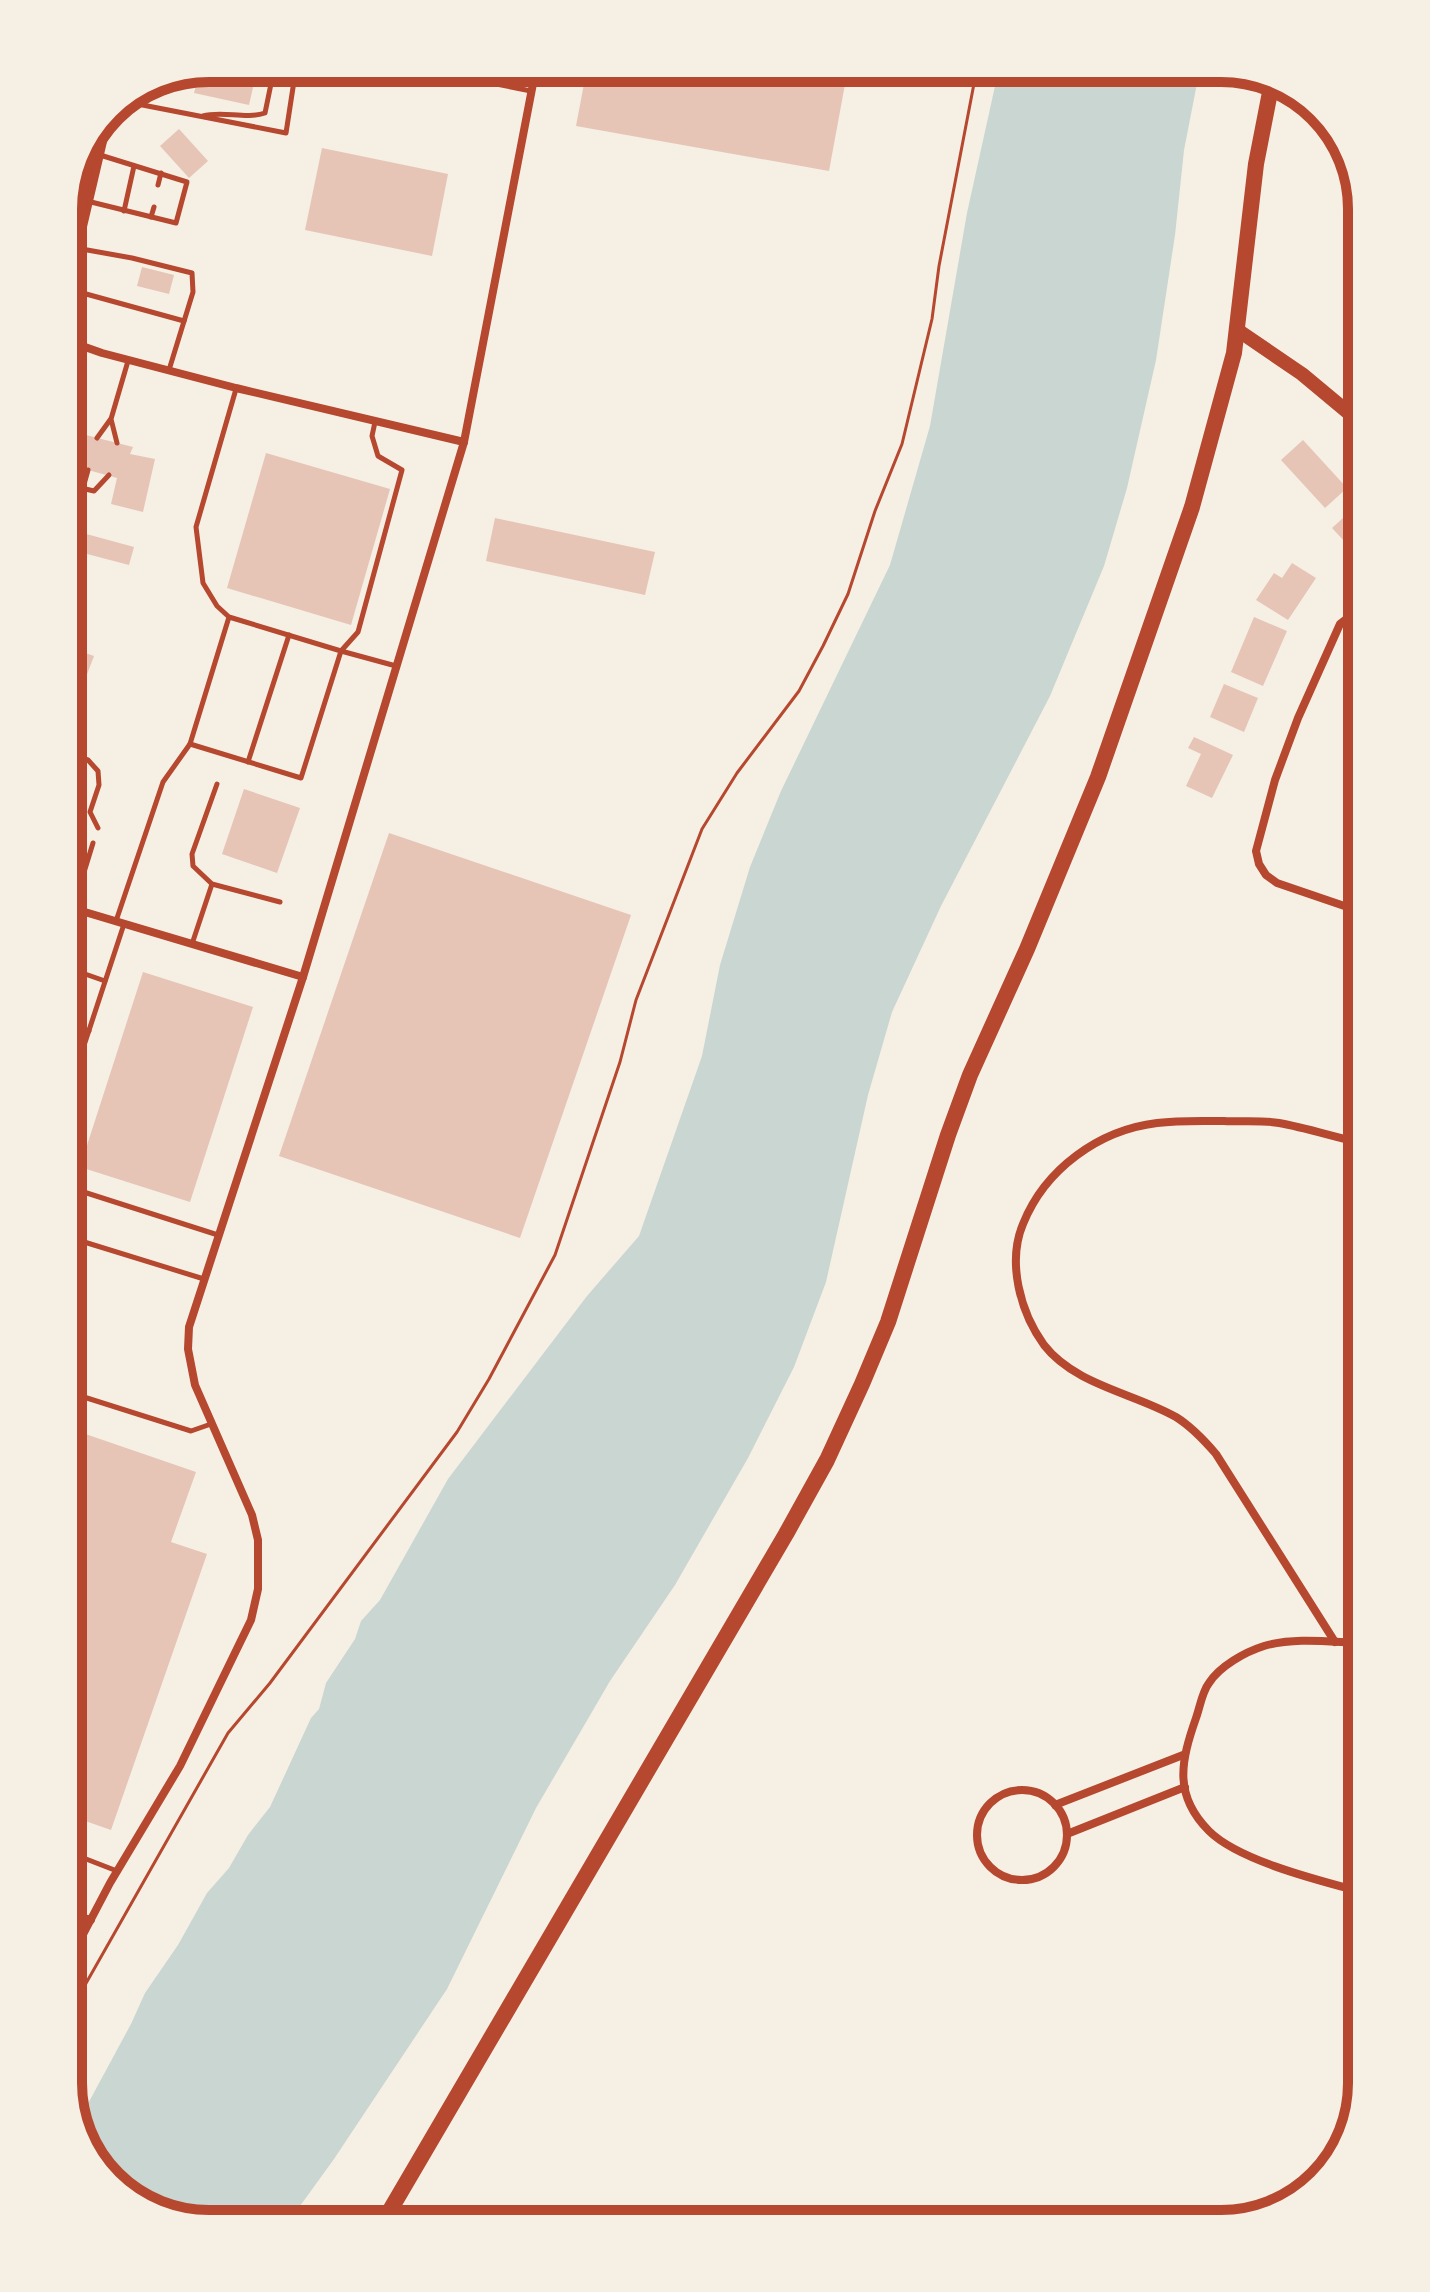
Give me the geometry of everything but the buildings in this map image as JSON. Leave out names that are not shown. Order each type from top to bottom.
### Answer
[{"type":"main road","points":[[390,2210],[786,1534],[827,1460],[888,1322],[970,1075],[1081,820],[1134,680],[1192,507],[1234,353],[1256,164],[1270,92]]},
{"type":"main road","points":[[82,214],[95,154]]},
{"type":"street","points":[[82,1937],[180,1766],[251,1620],[258,1589],[258,1540],[252,1515],[195,1385],[188,1349],[189,1327],[303,977],[464,442],[534,82]]},
{"type":"street","points":[[1236,329],[1302,374],[1348,412]]},
{"type":"street","points":[[82,345],[236,388],[464,442]]},
{"type":"street","points":[[1348,618],[1340,624],[1298,718],[1267,808],[1256,851],[1266,875],[1277,883],[1348,907]]},
{"type":"street","points":[[82,911],[303,977]]},
{"type":"street","points":[[1335,1642],[1216,1454],[1200,1435],[1157,1407],[1109,1389],[1061,1363],[1045,1345],[1022,1301],[1016,1253],[1020,1230],[1031,1204],[1056,1171],[1106,1138],[1127,1130],[1182,1120],[1276,1123],[1348,1140]]},
{"type":"street","points":[[1348,1642],[1286,1642],[1264,1646],[1228,1664],[1208,1683],[1183,1755],[1189,1802],[1198,1819],[1211,1833],[1226,1844],[1291,1872],[1348,1888]]},
{"type":"street","points":[[1055,1805],[1183,1755]]},
{"type":"street","points":[[1067,1834],[1185,1787]]},
{"type":"street","points":[[1030,1791],[1044,1796],[1055,1805],[1067,1834],[1058,1862],[1034,1878],[1019,1880],[993,1870],[983,1859],[977,1830],[989,1804],[1001,1795],[1030,1791]]},
{"type":"street","points":[[82,1917],[91,1920]]},
{"type":"lane","points":[[202,116],[216,112],[256,116],[265,113],[271,82]]},
{"type":"lane","points":[[137,104],[286,133],[294,82]]},
{"type":"lane","points":[[486,82],[532,91]]},
{"type":"lane","points":[[85,201],[176,223],[187,182],[95,154]]},
{"type":"lane","points":[[124,211],[134,166]]},
{"type":"lane","points":[[158,185],[161,173]]},
{"type":"lane","points":[[151,217],[154,207]]},
{"type":"lane","points":[[82,249],[192,273],[193,292],[169,370]]},
{"type":"lane","points":[[82,293],[184,321]]},
{"type":"lane","points":[[97,438],[111,419],[128,360]]},
{"type":"lane","points":[[236,388],[196,527],[203,583],[217,606],[229,617],[396,666]]},
{"type":"lane","points":[[111,419],[117,443]]},
{"type":"lane","points":[[190,744],[301,778],[341,651],[358,632],[402,470],[378,456],[372,436],[375,421]]},
{"type":"lane","points":[[88,470],[83,489],[94,491],[109,475]]},
{"type":"lane","points":[[82,1049],[163,782],[190,744],[229,617]]},
{"type":"lane","points":[[248,762],[289,635]]},
{"type":"lane","points":[[82,758],[98,771],[99,785],[90,812],[98,828]]},
{"type":"lane","points":[[217,784],[192,854],[193,866],[212,884],[280,902]]},
{"type":"lane","points":[[82,874],[93,843]]},
{"type":"lane","points":[[192,944],[212,884]]},
{"type":"lane","points":[[82,973],[105,981]]},
{"type":"lane","points":[[82,1029],[89,1031]]},
{"type":"lane","points":[[82,1192],[219,1236]]},
{"type":"lane","points":[[82,1241],[205,1280]]},
{"type":"lane","points":[[82,1396],[191,1431],[212,1424]]},
{"type":"lane","points":[[82,1857],[117,1871]]},
{"type":"path","points":[[82,1990],[228,1733],[270,1683],[457,1432],[555,1255],[620,1062],[636,1000],[702,829],[737,773],[799,691],[828,637],[848,594],[902,444],[932,319],[939,266],[974,82]]},
{"type":"shaded area","points":[[996,82],[1197,82],[1184,150],[1156,360],[1127,488],[1104,566],[1050,696],[941,906],[892,1012],[868,1095],[826,1282],[794,1367],[748,1458],[675,1585],[610,1681],[536,1808],[447,1989],[297,2210],[200,2210],[153,2197],[138,2189],[113,2167],[95,2139],[85,2110],[145,1993],[178,1945],[207,1893],[229,1868],[248,1835],[270,1807],[311,1718],[319,1709],[326,1683],[355,1639],[361,1621],[380,1600],[448,1479],[587,1296],[639,1236],[702,1056],[720,965],[750,867],[781,791],[890,565],[930,426],[967,213]]}]
